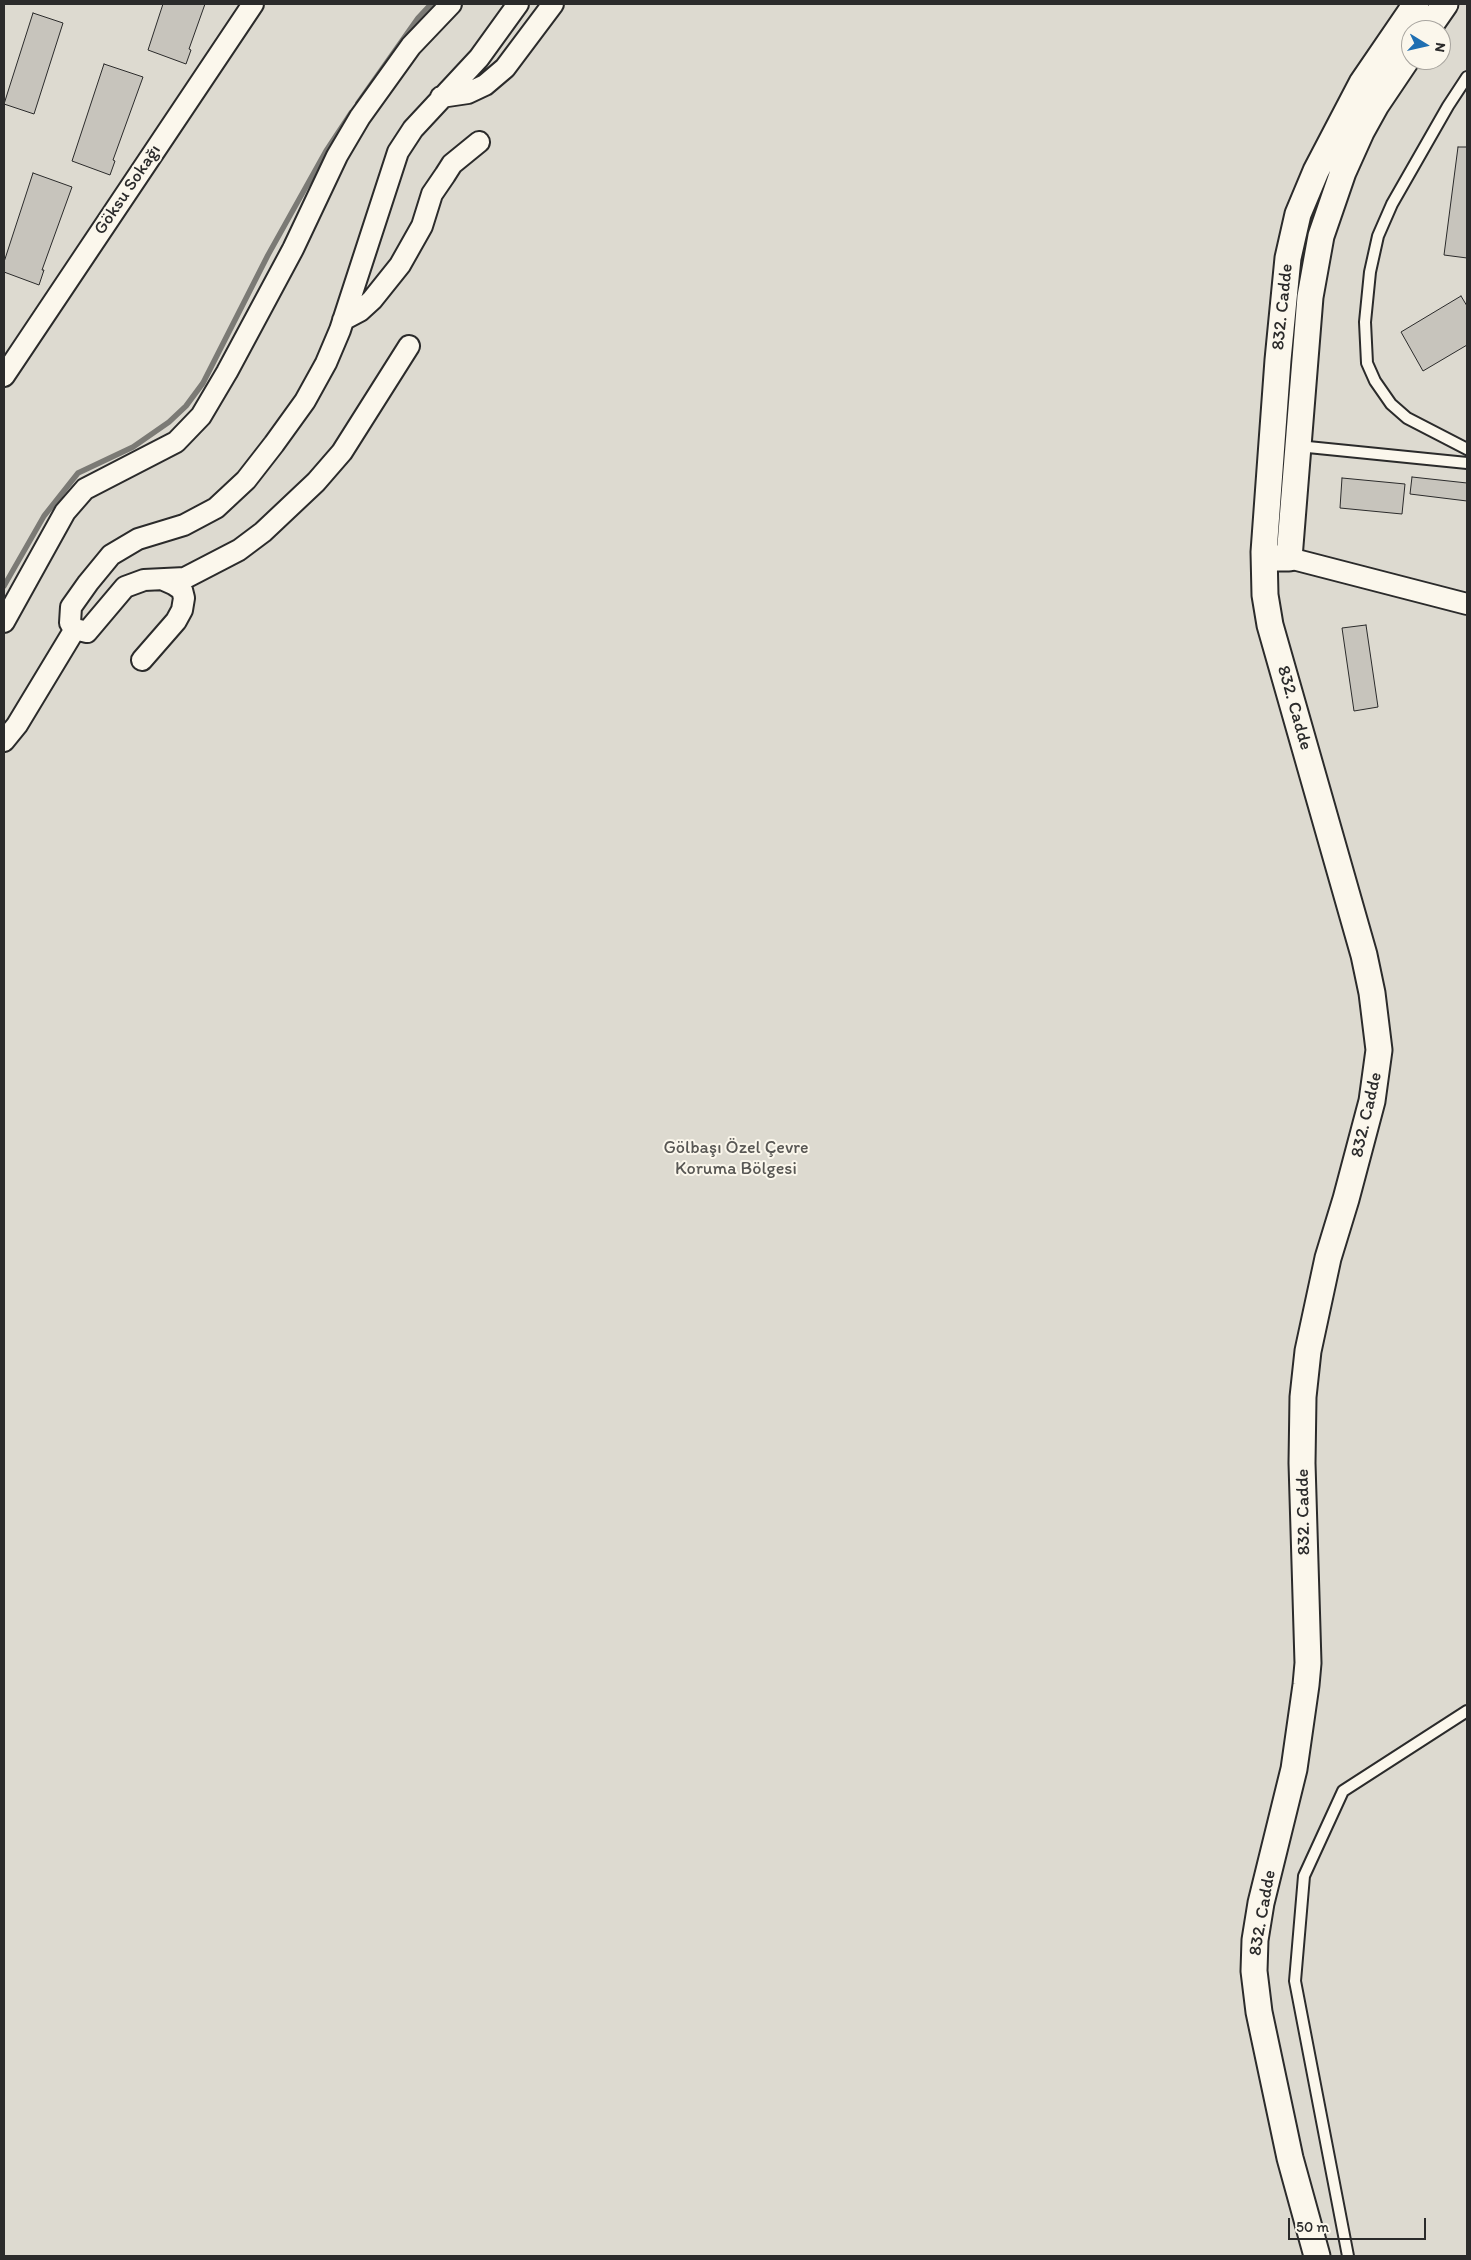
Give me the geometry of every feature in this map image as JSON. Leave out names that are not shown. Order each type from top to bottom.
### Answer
[{"type":"street","name":"Göksu Sokağı","points":[[4,376],[253,4]]},
{"type":"street","points":[[4,622],[65,512],[85,489],[176,442],[201,416],[227,372],[293,249],[337,156],[360,117],[411,46],[451,4]]},
{"type":"street","points":[[409,346],[342,452],[290,508],[251,541],[214,564],[185,578],[144,580],[125,587],[87,632],[75,629],[70,623],[71,607],[111,555],[138,539],[184,526],[216,508],[246,480],[304,401],[326,363],[343,320],[398,152],[413,129],[441,97],[480,58],[518,4]]},
{"type":"street","points":[[441,97],[468,93],[486,85],[505,68],[553,4]]},
{"type":"street","name":"832. Cadde","points":[[1317,2256],[1290,2158],[1259,2012],[1254,1971],[1255,1940],[1261,1903],[1294,1768],[1308,1663],[1302,1463],[1303,1396],[1308,1350],[1328,1258],[1372,1101],[1379,1050],[1372,993],[1364,955],[1270,625],[1265,595],[1264,552],[1271,443],[1288,258],[1298,214],[1316,171],[1362,83],[1416,4]]},
{"type":"street","points":[[1434,20],[1445,4]]},
{"type":"street","name":"832. Cadde","points":[[1283,558],[1310,297],[1320,236],[1343,172],[1361,132],[1401,68]]},
{"type":"street","points":[[343,320],[366,306],[400,265],[422,226],[432,194],[444,175],[452,164],[479,142]]},
{"type":"street","points":[[1271,443],[1296,446]]},
{"type":"street","points":[[1283,558],[1467,604]]},
{"type":"street","points":[[142,660],[176,621],[182,610],[184,598],[182,590],[164,580]]},
{"type":"street","points":[[4,742],[17,725],[75,629]]},
{"type":"lane","points":[[1467,77],[1448,106],[1392,204],[1378,236],[1370,272],[1365,322],[1367,363],[1375,381],[1391,404],[1407,418],[1467,449]]},
{"type":"lane","points":[[1296,446],[1467,463]]},
{"type":"lane","points":[[1348,2256],[1295,1981],[1304,1876],[1343,1791],[1467,1710]]},
{"type":"green space","name":"Gölbaşı Özel Çevre Koruma Bölgesi","points":[[4,4],[1467,4],[1467,2256],[4,2256]]},
{"type":"building","points":[[163,4],[205,4],[189,49],[191,50],[186,64],[148,50]]},
{"type":"building","points":[[33,13],[63,23],[34,114],[4,104]]},
{"type":"building","points":[[104,64],[143,77],[113,160],[115,161],[110,175],[72,161]]},
{"type":"building","points":[[1458,147],[1467,147],[1467,258],[1444,255]]},
{"type":"building","points":[[33,173],[72,187],[42,270],[44,270],[39,285],[4,272],[4,262]]},
{"type":"building","points":[[1461,296],[1467,306],[1467,345],[1423,371],[1401,332]]},
{"type":"building","points":[[1412,477],[1467,483],[1467,501],[1410,494]]},
{"type":"building","points":[[1342,478],[1405,484],[1402,514],[1340,508]]},
{"type":"building","points":[[1366,625],[1378,707],[1354,711],[1342,628]]},
{"type":"waterway","points":[[358,103],[418,18],[431,4]]},
{"type":"waterway","points":[[4,586],[44,516],[78,473],[133,447],[169,422],[186,406],[203,383],[268,255],[326,151],[351,113]]}]
